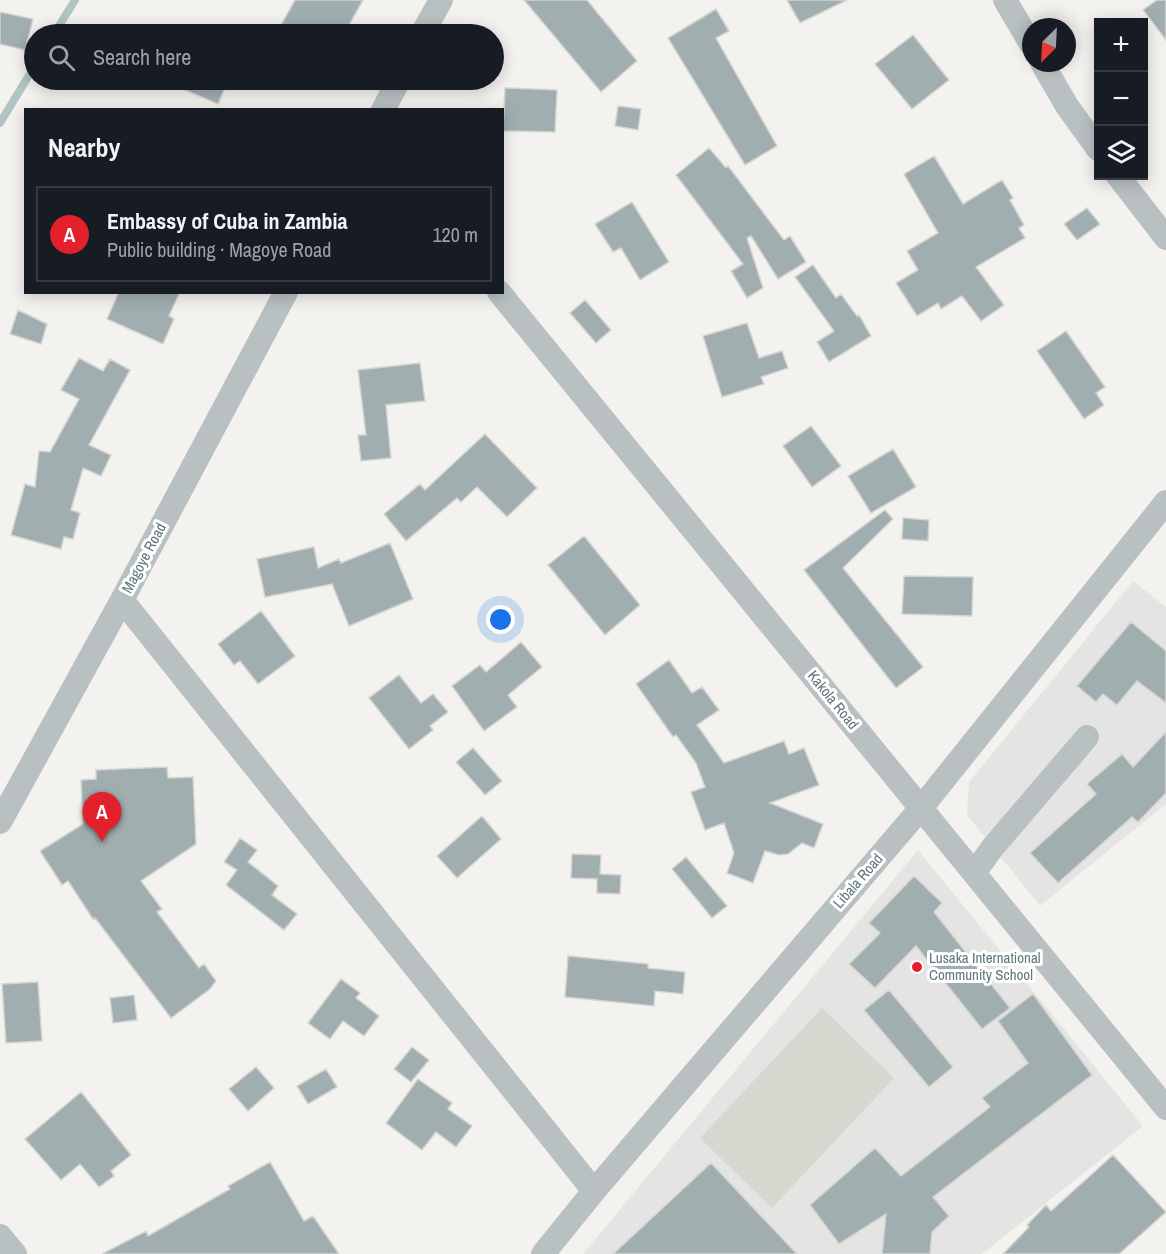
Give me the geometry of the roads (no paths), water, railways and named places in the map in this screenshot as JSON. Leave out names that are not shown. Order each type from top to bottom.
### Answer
[{"type":"street","points":[[428,24],[441,0]]},
{"type":"street","points":[[1005,0],[1022,29]]},
{"type":"street","points":[[1047,72],[1067,106],[1094,143]]},
{"type":"street","points":[[384,108],[394,90]]},
{"type":"street","points":[[1122,180],[1162,224]]},
{"type":"street","name":"Magoye Road","points":[[0,822],[122,600],[285,294]]},
{"type":"street","name":"Kakola Road","points":[[501,294],[1166,1108]]},
{"type":"street","name":"Libala Road","points":[[543,1254],[594,1191],[921,808],[1166,502]]},
{"type":"street","points":[[122,600],[594,1191]]},
{"type":"street","points":[[974,873],[993,847],[1087,737]]},
{"type":"street","points":[[0,1236],[15,1254]]},
{"type":"waterway","points":[[60,24],[75,0]]},
{"type":"waterway","points":[[0,123],[24,83]]},
{"type":"place","name":"Embassy of Cuba in Zambia","points":[[102,842]]},
{"type":"place","name":"Lusaka International Community School","points":[[917,967]]}]
